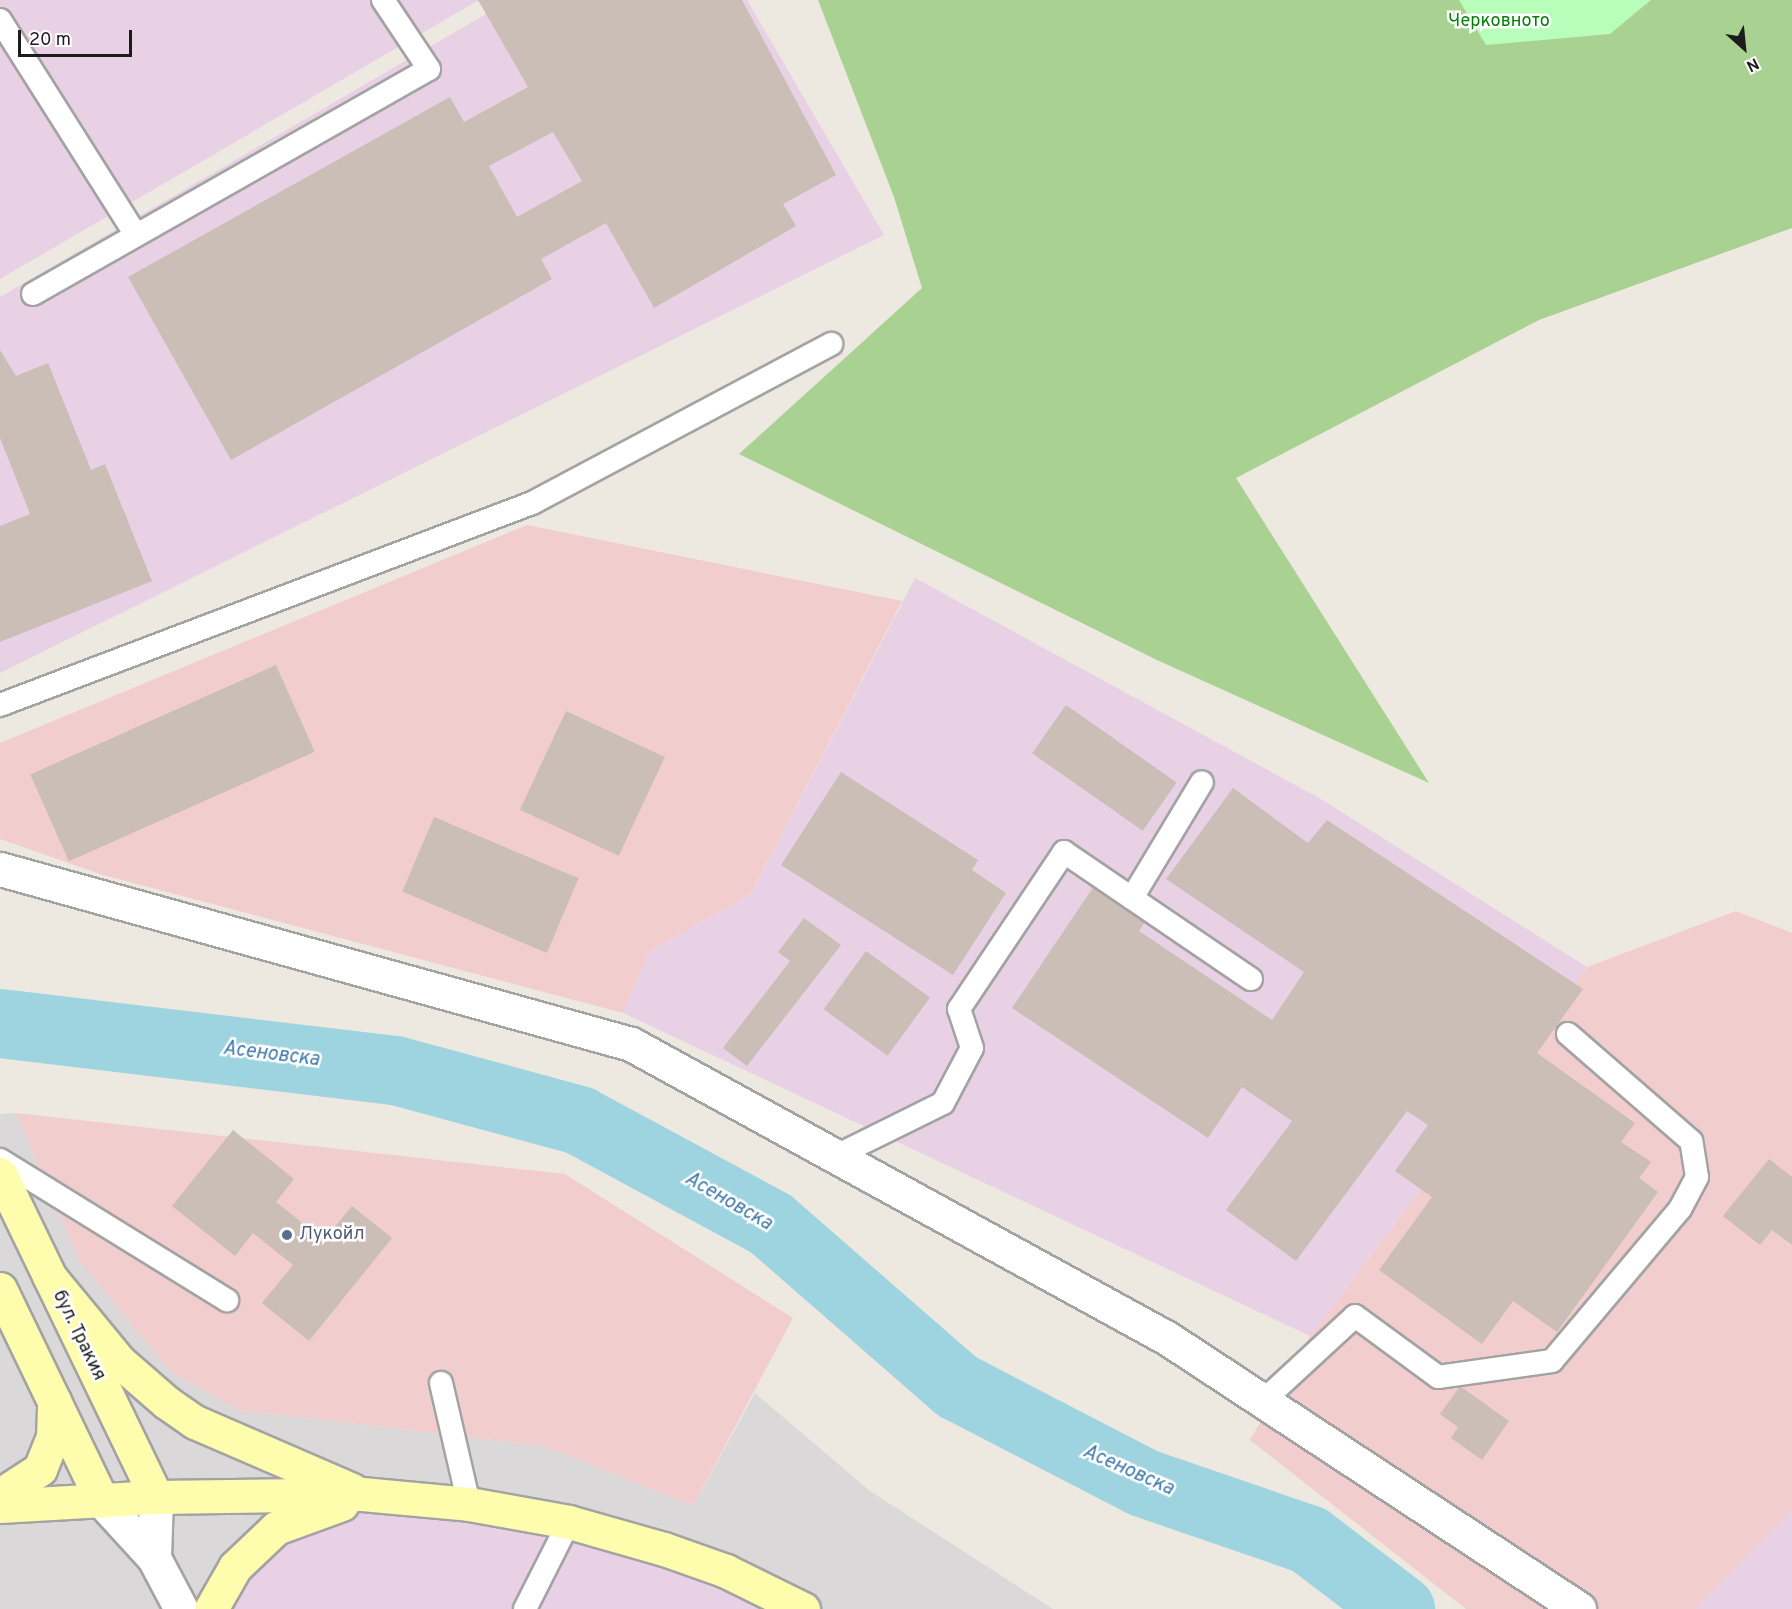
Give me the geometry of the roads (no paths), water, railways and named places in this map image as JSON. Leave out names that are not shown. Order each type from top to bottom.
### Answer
[{"type":"main road","name":"бул. Тракия","points":[[0,1174],[156,1497]]},
{"type":"main road","points":[[49,1276],[120,1362],[166,1402],[195,1422],[362,1494]]},
{"type":"main road","points":[[0,1289],[102,1501]]},
{"type":"main road","points":[[0,1495],[40,1469],[53,1436],[54,1399]]},
{"type":"main road","points":[[0,1506],[156,1497],[362,1494],[469,1504],[569,1522],[663,1549],[726,1571],[803,1609]]},
{"type":"main road","points":[[211,1609],[235,1567],[276,1528],[345,1503],[395,1496]]},
{"type":"street","points":[[0,869],[631,1044],[838,1155],[1167,1338],[1579,1609]]},
{"type":"street","points":[[154,1558],[156,1497]]},
{"type":"street","points":[[102,1501],[154,1558],[181,1609]]},
{"type":"lane","points":[[33,294],[429,69],[383,0]]},
{"type":"lane","points":[[0,20],[136,235]]},
{"type":"lane","points":[[0,705],[532,502],[831,345]]},
{"type":"lane","points":[[1132,898],[1202,782]]},
{"type":"lane","points":[[838,1155],[943,1103],[972,1048],[959,1009],[1064,852],[1251,979]]},
{"type":"lane","points":[[1263,1401],[1355,1316],[1438,1377],[1552,1361],[1680,1209],[1697,1177],[1691,1141],[1568,1034]]},
{"type":"lane","points":[[0,1160],[227,1300]]},
{"type":"lane","points":[[441,1383],[469,1504]]},
{"type":"lane","points":[[525,1609],[569,1522]]},
{"type":"waterway","name":"Асеновска","points":[[0,1023],[395,1070],[579,1120],[771,1224],[957,1386],[1142,1482],[1308,1539],[1400,1609]]},
{"type":"place","name":"Лукойл","points":[[287,1235]]},
{"type":"park label","name":"Черковното","points":[[1499,22]]}]
